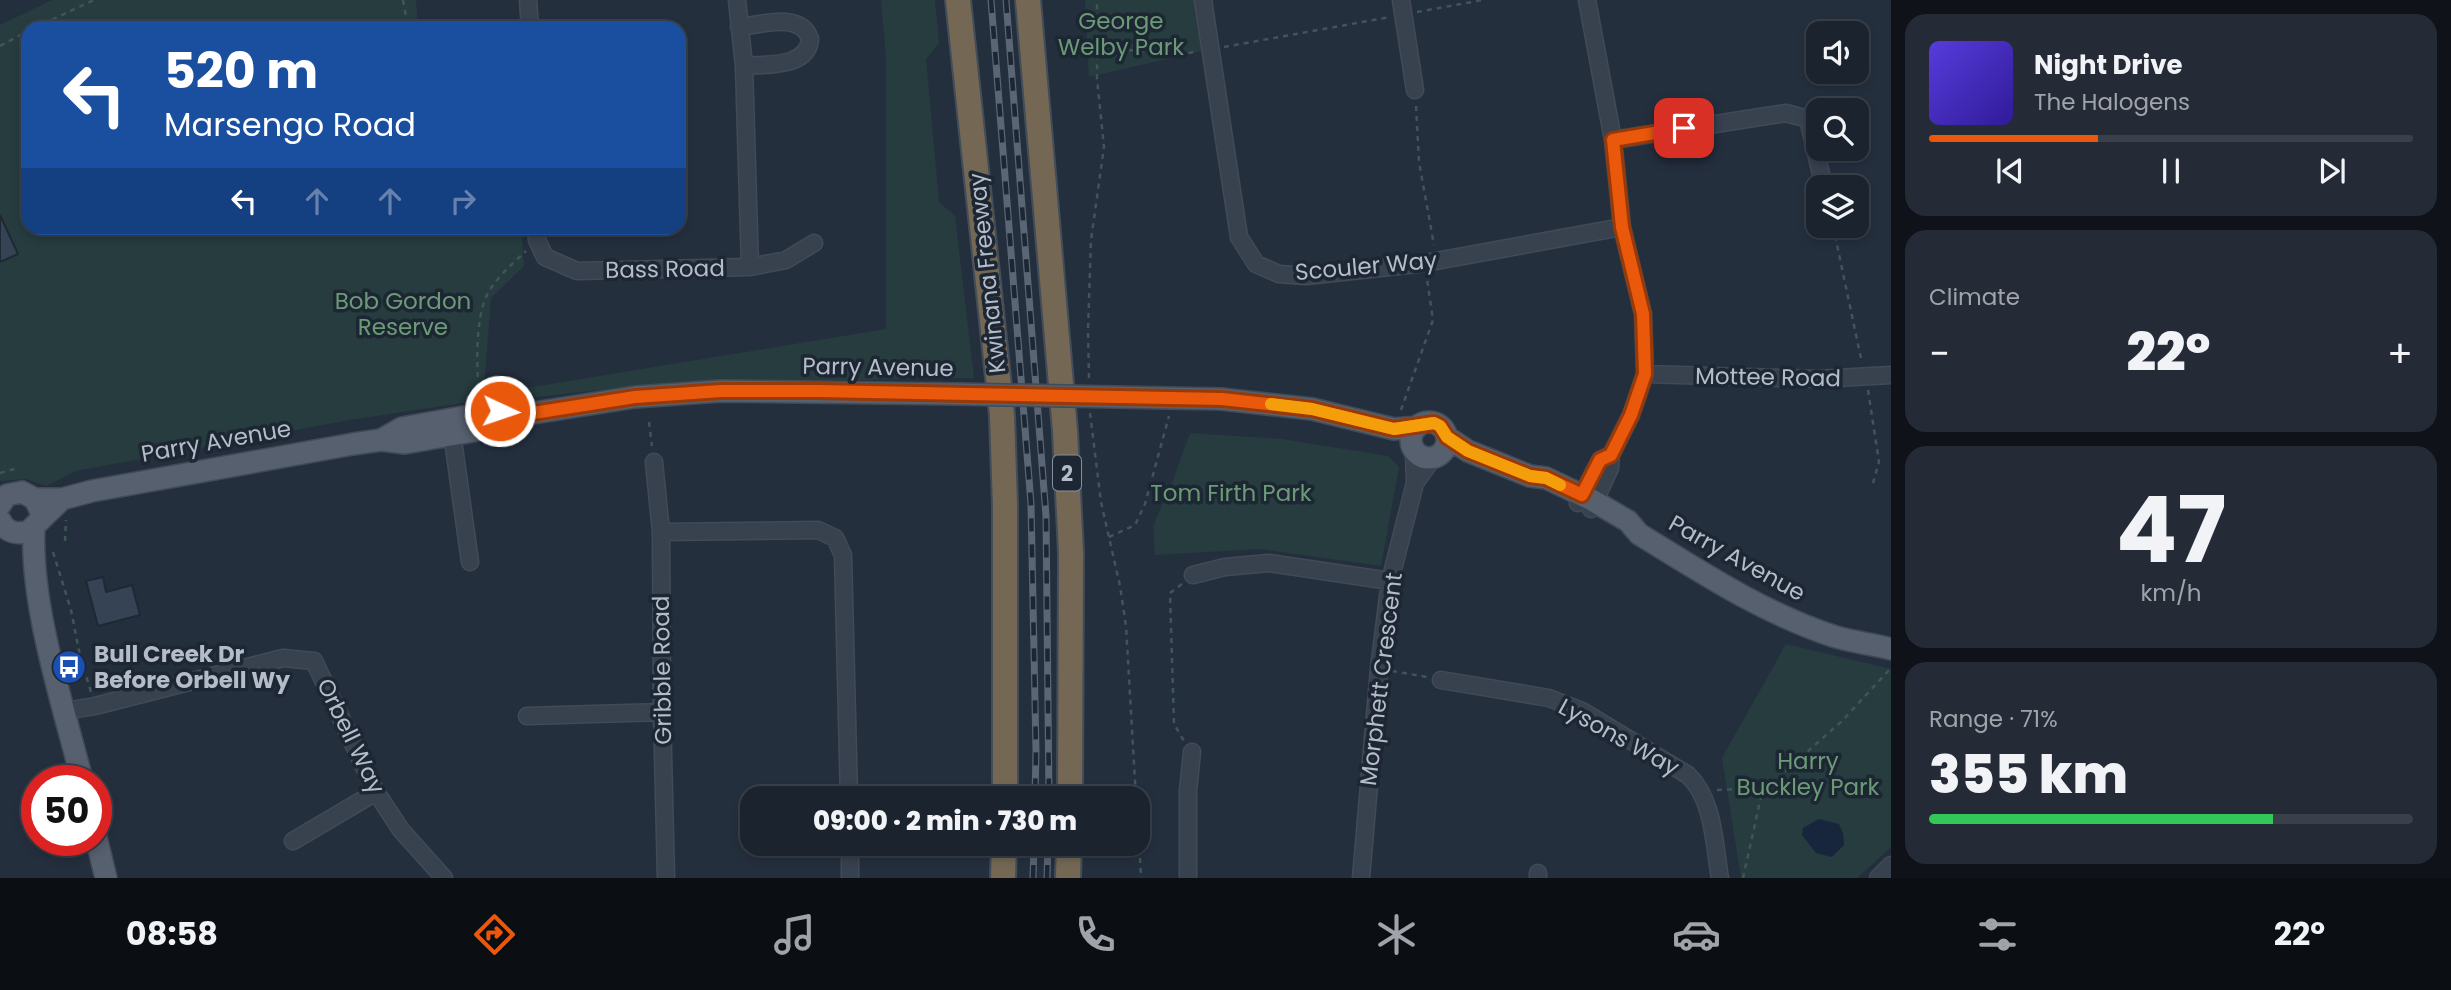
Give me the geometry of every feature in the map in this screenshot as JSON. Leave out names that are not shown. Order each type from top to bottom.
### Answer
[{"type":"highway","name":"Kwinana Freeway","points":[[958,0],[1002,415],[1005,519],[1005,786]]},
{"type":"highway","name":"2","points":[[1028,0],[1065,431],[1071,580],[1070,786]]},
{"type":"highway","points":[[1003,878],[1004,856]]},
{"type":"highway","points":[[1068,878],[1069,856]]},
{"type":"main road","name":"Parry Avenue","points":[[0,505],[14,492],[29,494],[35,499],[62,499],[221,466],[381,440],[405,443],[485,413],[500,411],[527,414],[635,397],[721,391],[1222,399],[1312,409],[1394,429],[1427,445],[1468,451],[1530,476],[1546,478],[1586,503],[1628,521],[1639,534],[1728,588],[1781,616],[1835,636],[1891,649]]},
{"type":"main road","name":"Parry Avenue","points":[[451,427],[502,426],[527,414]]},
{"type":"main road","points":[[35,499],[40,512],[16,527],[32,559],[47,640],[78,765]]},
{"type":"main road","name":"Parry Avenue","points":[[16,527],[62,499]]},
{"type":"main road","points":[[101,856],[106,878]]},
{"type":"street","points":[[528,0],[530,21]]},
{"type":"street","points":[[737,0],[744,66],[750,267]]},
{"type":"street","name":"Scouler Way","points":[[1203,0],[1239,237],[1256,264],[1279,274],[1306,276],[1425,263],[1622,227]]},
{"type":"street","points":[[1586,503],[1600,460],[1611,455],[1631,415],[1645,374],[1643,314],[1622,227],[1613,140],[1587,0]]},
{"type":"street","points":[[1402,7],[1415,90]]},
{"type":"street","points":[[739,27],[792,22],[804,27],[810,39],[807,52],[796,60],[744,66]]},
{"type":"street","points":[[1613,140],[1786,113],[1808,119],[1821,175]]},
{"type":"street","name":"Bass Road","points":[[536,235],[545,257],[577,271],[750,267],[786,260],[814,243]]},
{"type":"street","name":"Mottee Road","points":[[1645,374],[1818,379],[1891,375]]},
{"type":"street","points":[[451,427],[470,562]]},
{"type":"street","name":"Morphett Crescent","points":[[1361,878],[1379,669],[1390,581],[1427,445]]},
{"type":"street","name":"Gribble Road","points":[[654,463],[661,532],[666,878]]},
{"type":"street","points":[[661,532],[818,530],[835,538],[843,555],[849,786]]},
{"type":"street","points":[[1193,575],[1225,567],[1269,563],[1390,581]]},
{"type":"street","name":"Orbell Way","points":[[65,711],[283,659],[314,661],[376,792],[401,830],[444,878]]},
{"type":"street","name":"Lysons Way","points":[[1441,680],[1549,698],[1581,711],[1688,775],[1702,793],[1707,805],[1720,878]]},
{"type":"street","points":[[527,716],[662,712]]},
{"type":"street","points":[[1188,878],[1188,791],[1192,752]]},
{"type":"street","points":[[293,841],[376,792]]},
{"type":"street","points":[[850,856],[850,878]]},
{"type":"street","points":[[1878,878],[1891,865]]},
{"type":"path","points":[[49,21],[94,0]]},
{"type":"path","points":[[403,0],[407,21]]},
{"type":"path","points":[[1098,47],[1181,55],[1402,7],[1483,0]]},
{"type":"path","points":[[0,46],[21,35]]},
{"type":"path","points":[[1394,429],[1433,320],[1425,263],[1435,252],[1419,162],[1415,90]]},
{"type":"path","points":[[485,413],[480,412],[478,345],[485,302],[495,284],[535,235]]},
{"type":"path","points":[[1836,238],[1865,377],[1879,462],[1873,483]]},
{"type":"path","points":[[1109,537],[1135,525],[1145,503],[1170,413]]},
{"type":"path","points":[[649,422],[654,463]]},
{"type":"path","points":[[0,467],[1,473],[18,468]]},
{"type":"path","points":[[53,552],[71,610],[80,656],[95,706]]},
{"type":"path","points":[[1192,752],[1174,724],[1170,593],[1193,575]]},
{"type":"path","points":[[1702,793],[1763,788],[1772,783],[1842,721],[1891,668]]},
{"type":"path","points":[[1379,669],[1441,680]]},
{"type":"path","points":[[1743,878],[1763,788]]},
{"type":"path","points":[[1140,856],[1141,878]]},
{"type":"green space","name":"Bob Gordon Reserve","points":[[52,0],[416,0],[418,21],[21,21],[21,235],[522,235],[524,266],[491,298],[483,400],[350,420],[76,471],[46,486],[26,479],[0,481],[0,25]]},
{"type":"green space","points":[[881,0],[935,0],[939,43],[926,59],[939,202],[955,216],[974,378],[656,384],[499,401],[496,393],[886,329],[886,57]]},
{"type":"green space","name":"George Welby Park","points":[[1085,0],[1198,0],[1205,50],[1089,77]]},
{"type":"green space","name":"Tom Firth Park","points":[[1190,433],[1282,439],[1388,456],[1399,467],[1381,566],[1260,549],[1155,555],[1153,526]]},
{"type":"green space","name":"Harry Buckley Park","points":[[1786,644],[1891,669],[1891,847],[1857,878],[1741,878],[1722,758]]},
{"type":"water","points":[[1819,819],[1839,824],[1843,833],[1844,845],[1832,857],[1816,853],[1802,835],[1803,828]]},
{"type":"building","points":[[0,215],[18,254],[0,262]]},
{"type":"building","points":[[103,577],[106,592],[132,585],[140,615],[98,626],[86,581]]},
{"type":"railway","points":[[991,0],[1031,504],[1035,786]]},
{"type":"railway","points":[[1006,0],[1046,516],[1049,786]]},
{"type":"railway","points":[[1033,878],[1034,856]]},
{"type":"railway","points":[[1047,878],[1048,856]]},
{"type":"slow traffic","points":[[1271,404],[1312,409],[1394,429],[1434,423],[1440,426],[1447,437],[1468,451],[1560,485]]},
{"type":"place","name":"Bull Creek Dr Before Orbell Wy","points":[[69,667]]},
{"type":"route","points":[[500,411],[527,414],[635,397],[721,391],[1222,399],[1312,409],[1394,429],[1434,423],[1440,426],[1447,437],[1468,451],[1530,476],[1546,478],[1582,495],[1600,460],[1611,455],[1631,415],[1645,374],[1643,314],[1622,227],[1613,140],[1684,128]]}]
